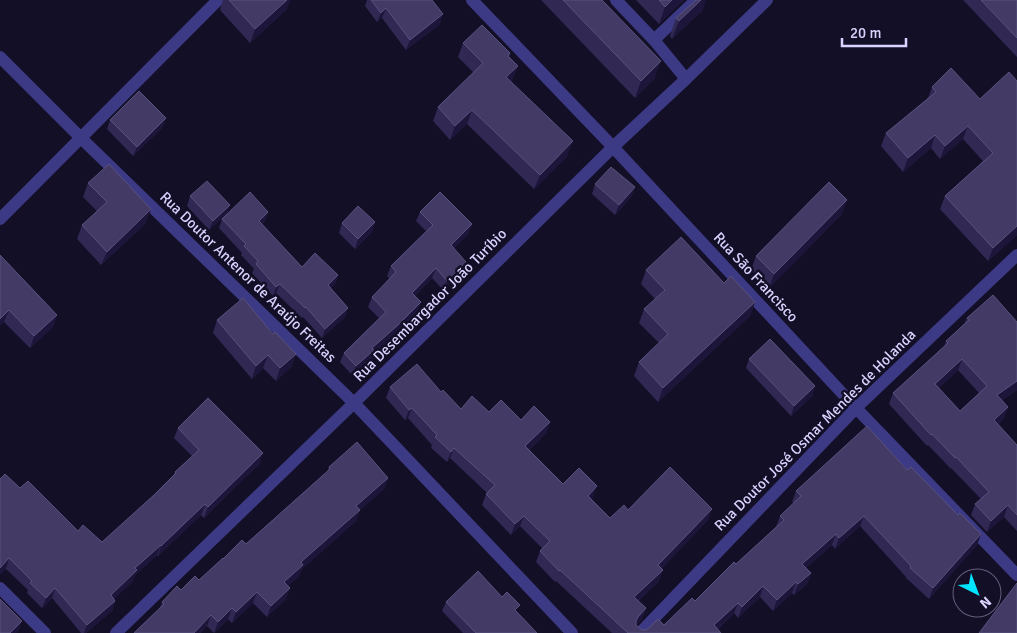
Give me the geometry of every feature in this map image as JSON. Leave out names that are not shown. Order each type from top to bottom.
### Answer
[{"type":"street","points":[[0,219],[218,0]]},
{"type":"street","name":"Rua São Francisco","points":[[472,0],[613,147],[856,408],[1017,575]]},
{"type":"street","points":[[616,0],[654,40],[686,79]]},
{"type":"street","points":[[654,40],[696,0]]},
{"type":"street","name":"Rua Desembargador João Turíbio","points":[[116,633],[354,403],[613,147],[767,0]]},
{"type":"street","name":"Rua Doutor Antenor de Araújo Freitas","points":[[0,57],[354,403],[572,633]]},
{"type":"street","name":"Rua Doutor José Osmar Mendes de Holanda","points":[[640,633],[856,408],[1017,255]]},
{"type":"street","points":[[0,588],[45,633]]},
{"type":"building","points":[[229,0],[287,0],[255,29]]},
{"type":"building","points":[[371,0],[432,0],[443,14],[410,40],[386,8],[381,13]]},
{"type":"building","points":[[563,0],[602,0],[661,61],[641,81]]},
{"type":"building","points":[[659,0],[672,0],[665,7]]},
{"type":"building","points":[[696,0],[701,0],[679,21],[676,18]]},
{"type":"building","points":[[981,0],[1017,0],[1017,38]]},
{"type":"building","points":[[482,25],[510,53],[508,56],[518,66],[506,77],[573,141],[540,175],[472,110],[455,126],[438,107],[483,63],[463,43]]},
{"type":"building","points":[[951,68],[980,99],[1009,72],[1017,81],[1017,226],[993,248],[945,196],[993,153],[968,126],[945,146],[935,135],[908,158],[886,133],[936,92],[932,87]]},
{"type":"building","points":[[139,91],[166,118],[137,147],[110,120]]},
{"type":"building","points":[[109,164],[151,209],[107,252],[82,225],[107,202],[88,183]]},
{"type":"building","points":[[611,167],[635,187],[619,205],[595,184]]},
{"type":"building","points":[[207,181],[230,205],[213,221],[190,196]]},
{"type":"building","points":[[829,182],[847,200],[774,274],[756,256]]},
{"type":"building","points":[[250,192],[268,212],[259,221],[302,267],[315,253],[338,275],[328,285],[348,308],[325,329],[306,307],[280,284],[276,287],[256,264],[258,261],[244,246],[246,244],[222,219]]},
{"type":"building","points":[[440,192],[472,224],[451,245],[466,262],[447,281],[436,268],[412,293],[421,302],[372,348],[374,350],[356,366],[344,353],[386,312],[372,297],[396,272],[391,266],[433,225],[420,212]]},
{"type":"building","points":[[358,206],[375,222],[358,239],[342,223]]},
{"type":"building","points":[[681,237],[724,283],[731,276],[755,302],[663,388],[639,362],[668,334],[644,309],[665,290],[646,270]]},
{"type":"building","points":[[0,255],[57,315],[34,336],[9,310],[0,319]]},
{"type":"building","points":[[993,295],[1017,322],[1017,381],[997,395],[1008,407],[994,420],[1017,445],[1017,515],[1008,505],[991,521],[975,504],[989,492],[956,457],[931,435],[893,393],[948,343],[946,341],[969,320],[967,318]],"holes":[[[962,359],[987,386],[960,411],[935,384]]]},
{"type":"building","points":[[243,298],[273,334],[275,332],[296,354],[280,368],[268,355],[256,366],[217,320]]},
{"type":"building","points":[[770,339],[815,386],[794,406],[749,359]]},
{"type":"building","points":[[417,364],[441,392],[443,390],[461,409],[472,396],[489,412],[501,400],[521,420],[534,406],[550,422],[525,446],[563,484],[579,468],[597,486],[588,496],[610,518],[624,505],[628,510],[670,467],[712,509],[658,565],[663,570],[634,597],[646,608],[636,621],[636,625],[642,630],[649,628],[658,619],[664,625],[692,598],[695,601],[734,562],[736,564],[784,520],[780,516],[801,496],[796,491],[867,426],[907,470],[911,467],[958,515],[960,513],[981,534],[933,588],[910,568],[911,566],[864,516],[839,538],[836,534],[802,564],[811,573],[798,584],[796,582],[777,600],[763,586],[742,607],[738,603],[714,625],[721,633],[628,633],[559,571],[540,551],[550,541],[524,516],[515,524],[486,494],[495,485],[454,448],[451,452],[435,437],[437,435],[412,408],[409,410],[390,387]]},
{"type":"building","points":[[208,398],[263,453],[208,507],[205,504],[135,568],[137,570],[111,595],[115,601],[87,625],[55,588],[46,598],[30,583],[32,581],[9,558],[0,568],[0,479],[5,474],[20,488],[28,481],[78,531],[83,525],[102,542],[154,495],[199,450],[178,428]]},
{"type":"building","points":[[357,442],[388,478],[356,506],[360,510],[301,562],[303,565],[284,582],[290,588],[271,606],[257,592],[236,612],[232,608],[218,622],[211,615],[194,633],[134,633],[164,604],[162,602],[177,586],[181,590],[195,576],[199,580],[242,540],[246,544],[330,469],[329,467]]},
{"type":"building","points":[[478,571],[502,597],[507,592],[520,605],[515,610],[537,633],[476,633],[446,602]]},
{"type":"building","points":[[1017,583],[1017,633],[979,633],[990,618],[1002,618],[1002,603]]},
{"type":"building","points":[[0,599],[22,621],[10,633],[0,633]]}]
